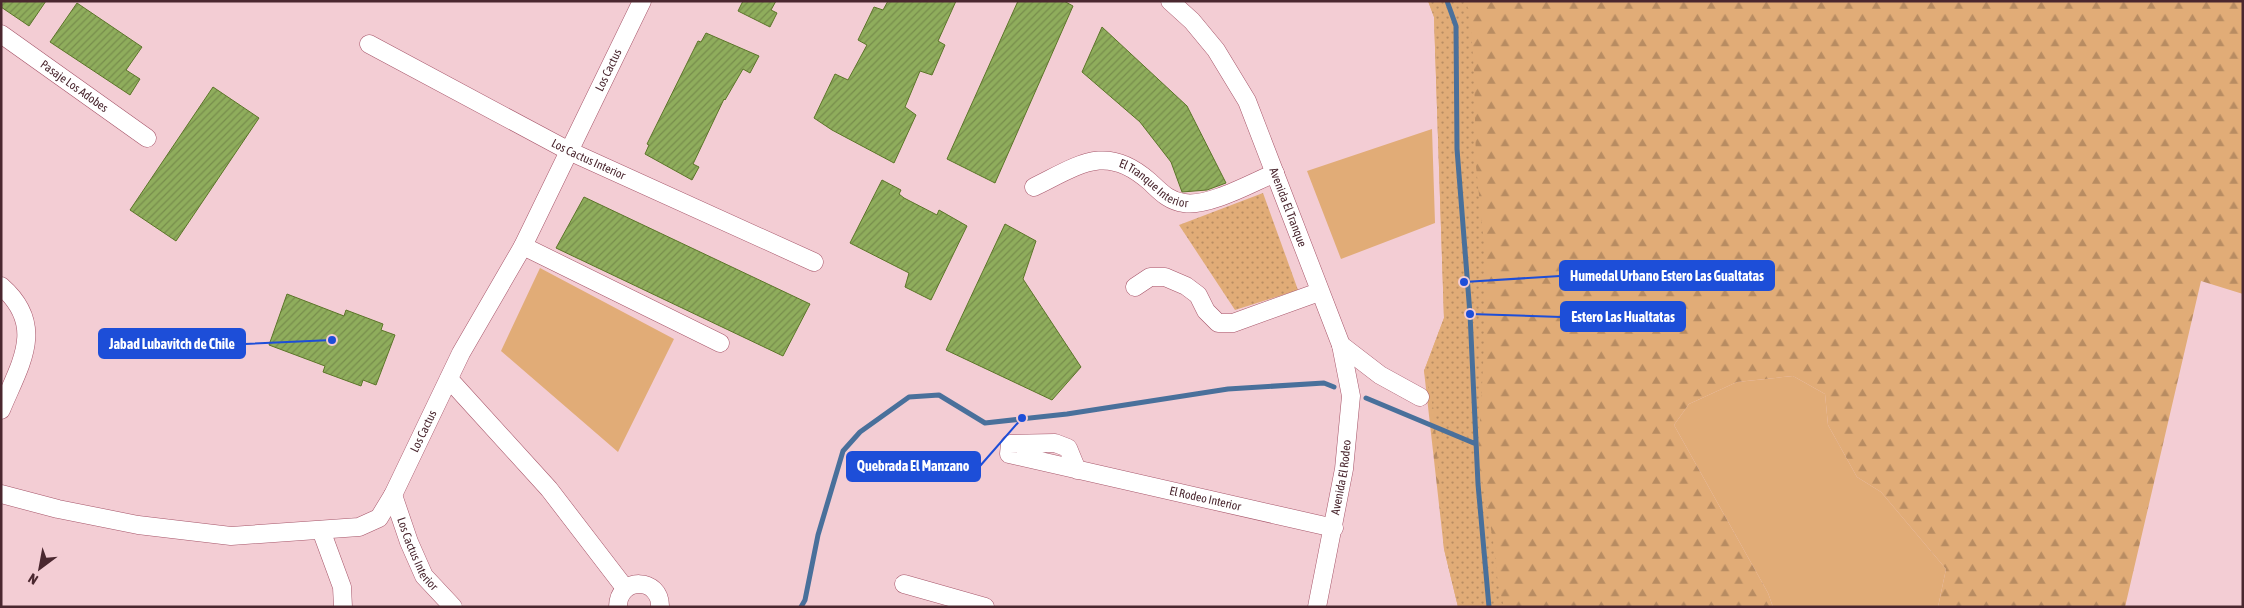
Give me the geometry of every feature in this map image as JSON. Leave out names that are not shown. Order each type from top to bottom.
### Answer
[{"type":"street","name":"Los Cactus","points":[[1,494],[92,517],[185,532],[231,536],[359,527],[373,522],[384,513],[461,352],[523,246],[642,1]]},
{"type":"street","name":"Avenida El Tranque","points":[[1170,1],[1200,30],[1223,59],[1250,106],[1319,292],[1341,345],[1380,375],[1420,397]]},
{"type":"street","name":"Pasaje Los Adobes","points":[[1,34],[147,138]]},
{"type":"street","name":"Los Cactus Interior","points":[[369,44],[569,151],[814,262]]},
{"type":"street","name":"El Tranque Interior","points":[[1034,186],[1087,161],[1107,159],[1128,165],[1167,198],[1194,204],[1275,173]]},
{"type":"street","points":[[523,246],[720,343]]},
{"type":"street","points":[[1135,287],[1150,277],[1165,277],[1186,286],[1198,295],[1206,311],[1218,323],[1233,323],[1319,292]]},
{"type":"street","points":[[1,286],[19,308],[28,331],[26,349],[1,410]]},
{"type":"street","name":"Avenida El Rodeo","points":[[1317,607],[1334,528],[1344,469],[1351,396],[1341,345]]},
{"type":"street","points":[[449,379],[549,489],[625,588]]},
{"type":"street","name":"El Rodeo Interior","points":[[1077,470],[1334,528]]},
{"type":"street","name":"Los Cactus Interior","points":[[393,495],[409,542],[424,576],[453,607]]},
{"type":"street","points":[[321,530],[342,587],[343,607]]},
{"type":"street","points":[[618,607],[618,598],[625,588],[635,584],[649,586],[659,597],[660,607]]},
{"type":"street","points":[[904,584],[986,607]]},
{"type":"green space","points":[[1428,1],[2243,1],[2243,294],[2201,281],[2125,607],[1938,607],[1946,569],[1881,492],[1857,477],[1828,425],[1825,394],[1793,376],[1737,382],[1689,404],[1674,425],[1768,593],[1773,607],[1458,607],[1444,549],[1424,371],[1444,318],[1434,17]]},
{"type":"green space","points":[[1428,1],[1466,1],[1470,18],[1474,69],[1476,166],[1485,253],[1486,312],[1478,458],[1493,540],[1498,584],[1504,607],[1458,607],[1444,549],[1434,411],[1424,371],[1444,318],[1434,17]]},
{"type":"green space","points":[[1432,129],[1435,223],[1341,259],[1307,171]]},
{"type":"green space","points":[[1263,193],[1298,290],[1235,310],[1179,225]]},
{"type":"green space","points":[[540,268],[674,339],[618,452],[501,351]]},
{"type":"green space","points":[[1793,376],[1825,394],[1828,425],[1857,477],[1881,492],[1946,569],[1938,607],[1773,607],[1768,593],[1674,425],[1689,404],[1737,382]]},
{"type":"building","points":[[1,1],[46,1],[29,26],[1,7]]},
{"type":"building","points":[[743,1],[776,1],[771,10],[777,13],[770,27],[738,11]]},
{"type":"building","points":[[888,1],[956,1],[938,41],[945,45],[932,75],[920,71],[905,107],[916,115],[894,163],[832,130],[814,118],[835,74],[848,80],[867,45],[858,40],[874,7],[883,10]]},
{"type":"building","points":[[1018,1],[1064,1],[1073,6],[995,183],[947,159]]},
{"type":"building","points":[[77,3],[142,47],[126,70],[140,79],[130,95],[50,42]]},
{"type":"building","points":[[1102,27],[1187,106],[1226,183],[1207,190],[1182,192],[1171,162],[1140,122],[1082,72]]},
{"type":"building","points":[[706,33],[759,56],[750,73],[743,69],[724,99],[693,164],[699,167],[692,180],[645,154],[649,145],[647,144],[698,41],[701,42]]},
{"type":"building","points":[[213,87],[259,118],[176,241],[130,210]]},
{"type":"building","points":[[882,180],[901,190],[899,194],[904,198],[937,215],[939,210],[967,226],[931,300],[905,287],[909,273],[850,243]]},
{"type":"building","points":[[584,197],[810,304],[783,356],[556,248]]},
{"type":"building","points":[[1005,224],[1036,241],[1023,279],[1081,367],[1052,400],[946,350]]},
{"type":"building","points":[[287,294],[344,316],[346,310],[383,324],[381,330],[395,335],[376,385],[363,380],[361,386],[323,372],[325,366],[269,345]]},
{"type":"waterway","points":[[1447,1],[1456,26],[1457,149],[1470,314],[1478,484],[1489,607]]},
{"type":"waterway","points":[[801,607],[805,600],[818,535],[843,451],[860,432],[909,397],[939,395],[985,423],[1067,414],[1228,389],[1324,383],[1334,387]]},
{"type":"waterway","points":[[1366,398],[1476,444]]},
{"type":"place","name":"Humedal Urbano Estero Las Gualtatas","points":[[1464,282]]},
{"type":"place","name":"Estero Las Hualtatas","points":[[1470,314]]},
{"type":"place","name":"Jabad Lubavitch de Chile","points":[[332,340]]},
{"type":"place","name":"Quebrada El Manzano","points":[[1022,418]]}]
